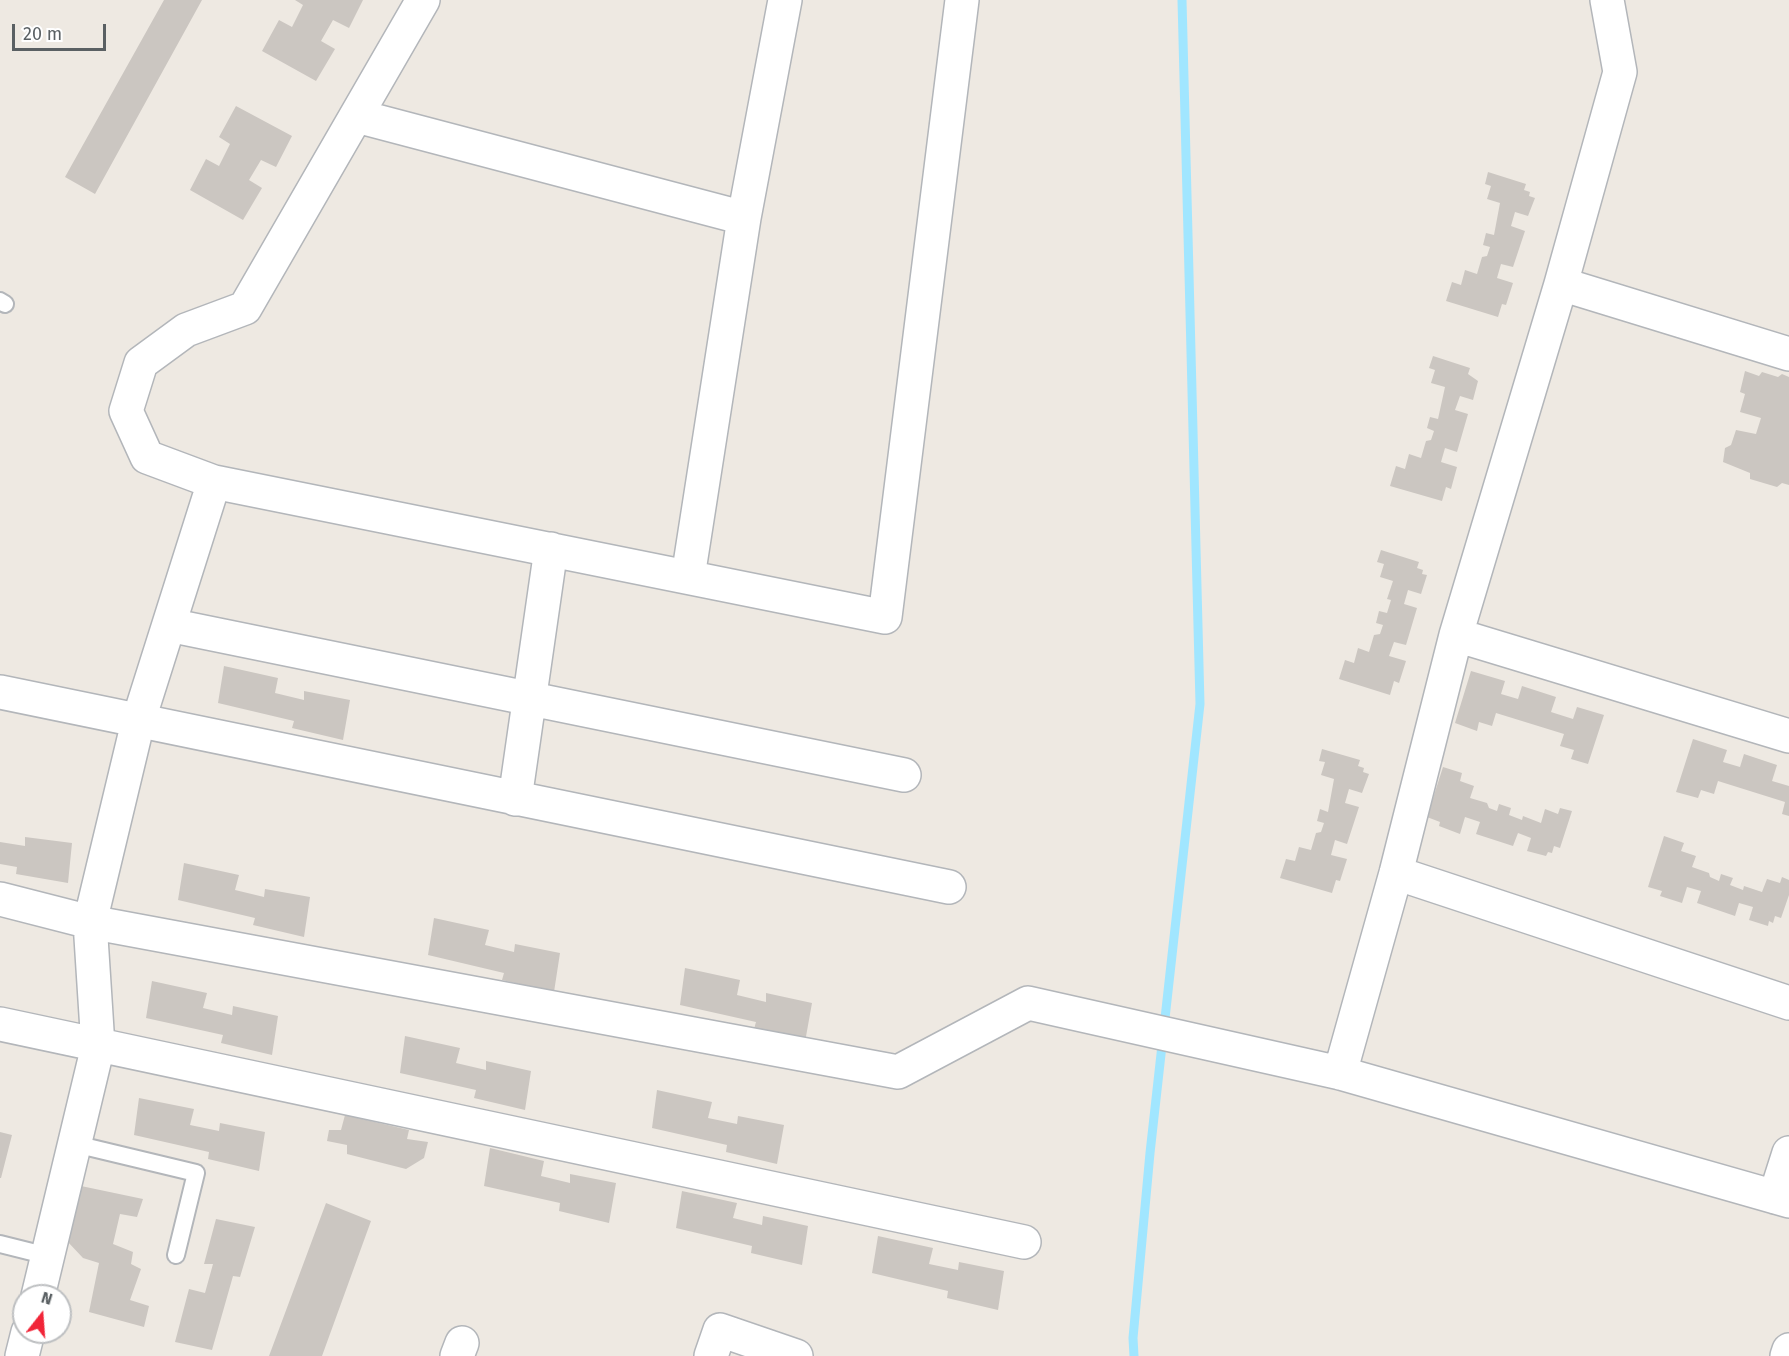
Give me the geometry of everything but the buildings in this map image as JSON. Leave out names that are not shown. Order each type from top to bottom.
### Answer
[{"type":"street","points":[[423,0],[245,308],[186,330],[141,363],[126,411],[147,457],[214,482],[885,617],[962,0]]},
{"type":"street","points":[[688,577],[744,218],[785,0]]},
{"type":"street","points":[[1340,1073],[1396,873],[1456,635],[1561,284],[1620,72],[1607,0]]},
{"type":"street","points":[[357,116],[744,218]]},
{"type":"street","points":[[1561,284],[1789,354]]},
{"type":"street","points":[[41,1284],[98,1046],[90,922],[138,722],[214,482]]},
{"type":"street","points":[[515,799],[550,549]]},
{"type":"street","points":[[169,625],[904,775]]},
{"type":"street","points":[[1456,635],[1789,736]]},
{"type":"street","points":[[0,692],[949,887]]},
{"type":"street","points":[[1396,873],[1789,1004]]},
{"type":"street","points":[[0,899],[90,922],[898,1072],[1028,1003],[1340,1073],[1782,1199],[1789,1153]]},
{"type":"street","points":[[0,1024],[1024,1242]]},
{"type":"street","points":[[711,1356],[720,1330],[796,1356]]},
{"type":"street","points":[[1787,1356],[1789,1350]]},
{"type":"lane","points":[[75,1144],[196,1173],[176,1255]]},
{"type":"lane","points":[[0,1244],[48,1256]]},
{"type":"waterway","points":[[1134,1356],[1133,1338],[1150,1153],[1200,704],[1182,0]]}]
